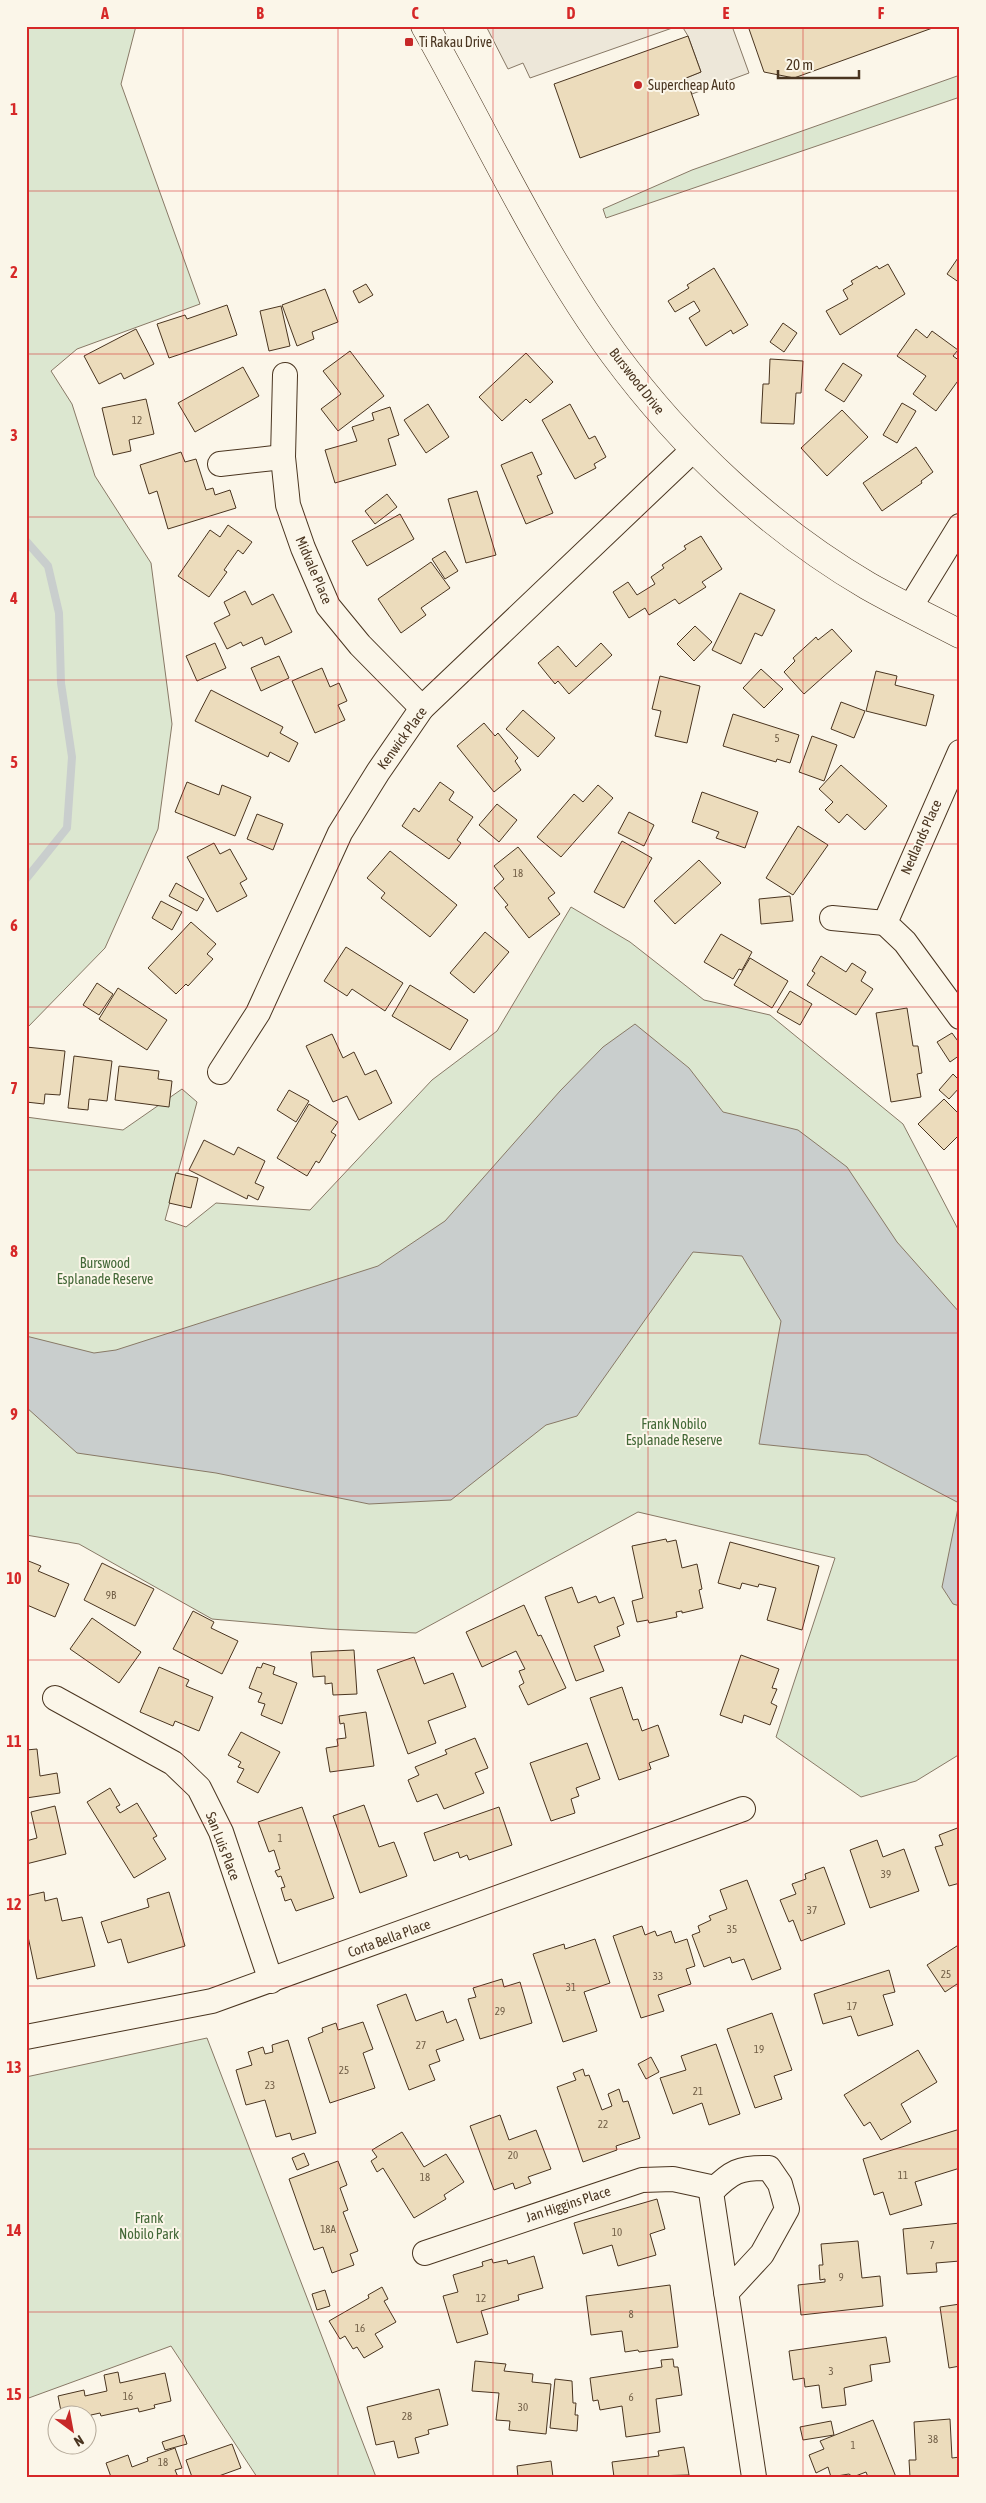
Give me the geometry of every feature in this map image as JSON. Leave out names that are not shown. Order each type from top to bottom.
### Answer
[{"type":"street","name":"Burswood Drive","points":[[426,26],[530,218],[578,300],[615,354],[656,407],[694,449],[743,494],[798,539],[866,584],[960,634]]},
{"type":"street","name":"Midvale Place","points":[[285,375],[283,457],[288,505],[303,548],[328,606],[360,645],[422,708]]},
{"type":"street","name":"Kenwick Place","points":[[220,1072],[258,1013],[340,834],[378,772],[422,708],[694,449]]},
{"type":"street","points":[[220,464],[283,457]]},
{"type":"street","points":[[909,608],[960,526]]},
{"type":"street","name":"Nedlands Place","points":[[884,923],[960,752]]},
{"type":"street","points":[[832,918],[884,923],[905,942],[960,1017]]},
{"type":"street","name":"San Luis Place","points":[[55,1698],[173,1763],[199,1788],[221,1832],[271,1981]]},
{"type":"street","name":"Corta Bella Place","points":[[26,2037],[212,2001],[744,1809]]},
{"type":"street","points":[[726,2293],[762,2254],[787,2209],[780,2184],[768,2168],[751,2167],[734,2171],[711,2192],[726,2293],[754,2477]]},
{"type":"street","name":"Jan Higgins Place","points":[[425,2253],[642,2180],[673,2179],[715,2188]]},
{"type":"green space","points":[[26,26],[136,26],[121,84],[200,304],[77,349],[51,371],[72,404],[95,476],[151,563],[172,724],[158,829],[105,948],[26,1029]]},
{"type":"green space","points":[[960,75],[960,97],[606,218],[603,209],[692,170]]},
{"type":"green space","points":[[571,907],[630,942],[704,1000],[770,1015],[903,1124],[960,1233],[960,1754],[916,1781],[861,1797],[776,1737],[835,1558],[638,1512],[416,1633],[328,1629],[212,1619],[79,1544],[26,1535],[26,1117],[123,1130],[182,1089],[197,1102],[165,1220],[186,1227],[216,1203],[310,1210],[432,1080],[497,1031]]},
{"type":"green space","name":"Frank Nobilo Park","points":[[207,2038],[376,2477],[257,2477],[171,2346],[26,2399],[26,2077]]},
{"type":"shaded area","points":[[486,26],[678,26],[530,78],[523,63],[508,69]]},
{"type":"shaded area","points":[[682,26],[732,26],[749,73],[692,94],[686,78],[701,72],[688,36]]},
{"type":"shaded area","points":[[635,1024],[689,1068],[723,1112],[798,1130],[847,1167],[897,1242],[960,1313],[960,1606],[953,1604],[942,1587],[959,1503],[867,1455],[759,1444],[781,1321],[742,1256],[693,1252],[577,1416],[546,1425],[451,1500],[369,1504],[216,1473],[77,1453],[26,1407],[26,1336],[94,1353],[116,1350],[378,1266],[445,1221],[560,1091],[603,1047]]},
{"type":"building","points":[[748,26],[938,26],[794,78],[764,72]]},
{"type":"building","points":[[688,36],[701,72],[686,78],[699,115],[580,158],[554,84]]},
{"type":"building","points":[[960,255],[960,283],[947,274]]},
{"type":"building","points":[[888,264],[905,294],[840,335],[826,311],[848,299],[843,290],[853,284],[851,281],[877,266],[879,269]]},
{"type":"building","points":[[714,268],[748,325],[733,334],[731,330],[706,346],[689,318],[700,311],[694,301],[675,312],[668,301],[689,288],[687,285]]},
{"type":"building","points":[[366,284],[373,295],[359,303],[353,291]]},
{"type":"building","points":[[325,289],[338,322],[312,332],[314,339],[297,346],[282,305]]},
{"type":"building","points":[[227,305],[237,335],[169,358],[157,324],[185,315],[187,319]]},
{"type":"building","points":[[281,306],[290,346],[269,351],[260,311]]},
{"type":"building","points":[[783,323],[797,333],[784,352],[770,342]]},
{"type":"building","points":[[136,329],[154,364],[124,379],[121,373],[99,384],[84,356]]},
{"type":"building","points":[[916,329],[927,338],[932,331],[958,350],[953,356],[960,361],[960,378],[936,411],[913,394],[926,376],[897,356]]},
{"type":"building","points":[[350,351],[384,396],[338,431],[321,409],[341,394],[323,371]]},
{"type":"building","points":[[526,353],[553,382],[530,403],[526,399],[502,421],[479,397]]},
{"type":"building","points":[[770,359],[803,361],[801,393],[796,393],[794,424],[761,423],[763,384],[769,384]]},
{"type":"building","points":[[843,363],[862,375],[844,402],[825,390]]},
{"type":"building","points":[[243,367],[259,396],[195,432],[178,403]]},
{"type":"building","points":[[146,399],[154,434],[129,440],[131,451],[113,455],[102,408]]},
{"type":"building","points":[[902,403],[916,411],[897,443],[883,435]]},
{"type":"building","points":[[428,404],[449,437],[426,453],[404,420]]},
{"type":"building","points":[[570,404],[589,439],[595,436],[606,457],[594,464],[596,468],[575,479],[542,420]]},
{"type":"building","points":[[390,407],[399,435],[388,439],[396,465],[335,483],[325,450],[357,441],[352,427],[374,420],[372,413]]},
{"type":"building","points":[[842,410],[868,437],[827,476],[801,448]]},
{"type":"building","points":[[916,447],[933,472],[921,481],[922,483],[882,511],[863,483]]},
{"type":"building","points":[[181,452],[185,462],[196,459],[206,490],[213,488],[215,495],[230,490],[236,508],[168,529],[157,491],[149,494],[140,465]]},
{"type":"building","points":[[532,452],[542,474],[537,476],[553,513],[526,524],[501,465]]},
{"type":"building","points":[[477,491],[496,555],[466,563],[448,499]]},
{"type":"building","points":[[387,494],[397,507],[375,524],[365,511]]},
{"type":"building","points":[[400,514],[414,539],[367,566],[352,541]]},
{"type":"building","points":[[228,525],[252,542],[243,554],[238,550],[224,570],[227,572],[209,597],[178,576],[210,530],[220,537]]},
{"type":"building","points":[[701,536],[722,569],[702,582],[706,587],[679,604],[675,599],[649,615],[645,608],[629,618],[613,592],[628,582],[637,595],[655,584],[651,577],[664,568],[662,565],[686,549],[684,546]]},
{"type":"building","points":[[445,551],[458,571],[445,579],[432,559]]},
{"type":"building","points":[[431,562],[450,588],[421,608],[426,615],[401,633],[378,599]]},
{"type":"building","points":[[245,591],[252,605],[273,594],[292,632],[265,645],[262,637],[243,646],[241,642],[227,649],[214,623],[230,615],[224,602]]},
{"type":"building","points":[[740,593],[775,610],[762,636],[755,633],[741,664],[712,650]]},
{"type":"building","points":[[695,626],[712,642],[694,661],[677,644]]},
{"type":"building","points":[[832,629],[852,651],[804,694],[784,672],[795,661],[793,658],[816,637],[818,640]]},
{"type":"building","points":[[215,643],[226,668],[197,681],[186,656]]},
{"type":"building","points":[[601,643],[612,655],[569,694],[558,681],[555,684],[538,663],[558,646],[576,667]]},
{"type":"building","points":[[279,656],[289,678],[261,691],[251,668]]},
{"type":"building","points":[[322,668],[330,687],[339,683],[347,701],[338,705],[345,720],[315,733],[292,681]]},
{"type":"building","points":[[761,669],[783,689],[764,708],[743,688]]},
{"type":"building","points":[[876,671],[897,676],[895,685],[934,695],[926,726],[866,711]]},
{"type":"building","points":[[660,676],[700,686],[687,743],[655,736],[661,711],[652,709]]},
{"type":"building","points":[[211,690],[283,727],[280,733],[298,743],[289,762],[270,752],[268,757],[195,721]]},
{"type":"building","points":[[841,702],[865,711],[854,738],[831,729]]},
{"type":"building","points":[[523,710],[555,738],[538,757],[506,729]]},
{"type":"building","points":[[733,714],[799,735],[790,763],[777,759],[776,762],[723,746]]},
{"type":"building","points":[[484,723],[495,736],[498,733],[518,758],[515,761],[521,770],[494,792],[457,746]]},
{"type":"building","points":[[812,736],[837,745],[824,781],[799,772]]},
{"type":"building","points":[[841,765],[887,806],[865,830],[847,814],[839,823],[825,810],[833,802],[819,789]]},
{"type":"building","points":[[187,782],[219,795],[222,785],[251,797],[235,836],[175,812]]},
{"type":"building","points":[[440,782],[454,792],[449,800],[473,817],[457,840],[461,843],[449,859],[402,826],[414,808],[419,812]]},
{"type":"building","points":[[598,785],[613,798],[561,857],[537,837],[574,794],[583,802]]},
{"type":"building","points":[[702,792],[758,812],[745,848],[716,838],[719,832],[692,822]]},
{"type":"building","points":[[497,804],[517,820],[499,842],[479,825]]},
{"type":"building","points":[[629,812],[654,825],[644,846],[618,833]]},
{"type":"building","points":[[257,814],[283,824],[273,850],[247,839]]},
{"type":"building","points":[[798,826],[828,845],[793,895],[766,878]]},
{"type":"building","points":[[622,841],[652,858],[624,908],[594,892]]},
{"type":"building","points":[[214,843],[220,854],[230,849],[247,879],[240,883],[247,896],[217,912],[187,857]]},
{"type":"building","points":[[518,847],[555,893],[548,898],[560,914],[529,938],[505,907],[508,905],[494,888],[504,879],[494,866]]},
{"type":"building","points":[[390,851],[457,905],[430,937],[381,898],[385,893],[367,878]]},
{"type":"building","points":[[699,860],[721,883],[675,924],[654,901]]},
{"type":"building","points":[[176,883],[204,899],[197,911],[169,896]]},
{"type":"building","points":[[790,896],[793,921],[761,924],[759,899]]},
{"type":"building","points":[[161,901],[182,912],[172,930],[152,918]]},
{"type":"building","points":[[191,922],[216,944],[207,954],[213,959],[188,986],[186,984],[176,994],[148,968]]},
{"type":"building","points":[[485,932],[509,952],[474,993],[450,973]]},
{"type":"building","points":[[721,934],[752,952],[742,970],[739,969],[733,979],[704,962]]},
{"type":"building","points":[[346,947],[403,983],[385,1011],[352,989],[347,996],[324,981]]},
{"type":"building","points":[[821,956],[846,972],[852,963],[866,972],[861,981],[873,989],[856,1015],[807,985],[815,973],[812,971]]},
{"type":"building","points":[[750,958],[788,981],[772,1008],[734,985]]},
{"type":"building","points":[[97,983],[113,994],[99,1015],[83,1005]]},
{"type":"building","points":[[410,985],[468,1020],[450,1050],[392,1016]]},
{"type":"building","points":[[118,988],[167,1020],[147,1050],[99,1019]]},
{"type":"building","points":[[790,991],[812,1004],[800,1025],[777,1012]]},
{"type":"building","points":[[907,1008],[913,1046],[918,1046],[922,1073],[917,1074],[921,1097],[891,1102],[876,1013]]},
{"type":"building","points":[[952,1033],[960,1044],[960,1055],[950,1062],[937,1042]]},
{"type":"building","points":[[332,1034],[343,1058],[354,1052],[365,1075],[376,1070],[392,1103],[359,1120],[347,1096],[333,1102],[306,1046]]},
{"type":"building","points":[[26,1047],[65,1051],[60,1095],[45,1094],[44,1104],[26,1102]]},
{"type":"building","points":[[74,1056],[112,1061],[107,1101],[89,1099],[88,1110],[68,1108]]},
{"type":"building","points":[[119,1066],[159,1071],[158,1079],[172,1081],[169,1107],[115,1100]]},
{"type":"building","points":[[953,1074],[960,1081],[960,1087],[949,1099],[939,1090]]},
{"type":"building","points":[[289,1090],[309,1101],[296,1122],[277,1110]]},
{"type":"building","points":[[944,1099],[960,1115],[960,1134],[944,1150],[918,1124]]},
{"type":"building","points":[[309,1104],[338,1122],[331,1132],[336,1135],[319,1163],[316,1161],[307,1176],[277,1158]]},
{"type":"building","points":[[204,1140],[234,1155],[238,1147],[265,1161],[255,1183],[264,1187],[258,1200],[248,1195],[247,1199],[189,1170]]},
{"type":"building","points":[[176,1173],[198,1178],[191,1208],[169,1203]]},
{"type":"building","points":[[666,1539],[667,1542],[676,1540],[682,1568],[697,1564],[702,1589],[699,1590],[703,1608],[682,1613],[682,1611],[676,1612],[677,1617],[649,1623],[648,1620],[637,1622],[632,1601],[643,1598],[632,1546]]},
{"type":"building","points":[[730,1542],[819,1566],[802,1630],[767,1620],[776,1588],[759,1584],[758,1587],[742,1583],[740,1589],[718,1583]]},
{"type":"building","points":[[26,1560],[41,1566],[38,1571],[69,1584],[55,1617],[27,1605],[26,1608]]},
{"type":"building","points":[[102,1563],[154,1589],[135,1626],[84,1600]]},
{"type":"building","points":[[572,1587],[578,1603],[596,1596],[599,1603],[614,1597],[624,1624],[617,1627],[620,1636],[594,1646],[604,1671],[576,1681],[545,1597]]},
{"type":"building","points":[[524,1605],[538,1636],[541,1635],[566,1688],[528,1705],[519,1686],[524,1683],[519,1671],[525,1669],[516,1651],[482,1667],[466,1632]]},
{"type":"building","points":[[193,1611],[214,1622],[211,1628],[238,1641],[222,1674],[173,1649]]},
{"type":"building","points":[[92,1618],[141,1652],[119,1683],[70,1649]]},
{"type":"building","points":[[354,1650],[357,1694],[333,1695],[332,1683],[325,1684],[325,1676],[313,1677],[311,1652]]},
{"type":"building","points":[[741,1655],[779,1669],[772,1688],[777,1689],[771,1703],[777,1706],[770,1725],[744,1715],[742,1723],[720,1715]]},
{"type":"building","points":[[414,1657],[424,1684],[453,1673],[466,1707],[428,1721],[436,1743],[408,1754],[377,1670]]},
{"type":"building","points":[[263,1663],[275,1667],[273,1674],[297,1683],[282,1724],[261,1715],[265,1704],[258,1702],[262,1693],[249,1688],[257,1667],[261,1668]]},
{"type":"building","points":[[159,1667],[189,1680],[186,1686],[213,1697],[199,1731],[175,1721],[173,1726],[140,1712]]},
{"type":"building","points":[[622,1687],[633,1720],[638,1719],[642,1731],[658,1725],[669,1756],[649,1763],[651,1769],[619,1780],[590,1698]]},
{"type":"building","points":[[366,1712],[374,1766],[330,1772],[326,1748],[338,1746],[337,1739],[346,1738],[344,1723],[340,1724],[339,1716]]},
{"type":"building","points":[[241,1732],[280,1752],[258,1793],[237,1782],[244,1769],[238,1767],[241,1762],[228,1755]]},
{"type":"building","points":[[475,1738],[488,1768],[475,1773],[484,1793],[444,1809],[437,1794],[417,1802],[408,1780],[419,1775],[415,1767],[447,1754],[445,1750]]},
{"type":"building","points":[[587,1743],[600,1779],[576,1788],[579,1796],[571,1799],[575,1813],[551,1821],[530,1763]]},
{"type":"building","points":[[37,1749],[40,1776],[57,1773],[60,1793],[26,1798],[26,1750]]},
{"type":"building","points":[[110,1788],[120,1805],[116,1807],[120,1813],[137,1803],[157,1836],[153,1838],[166,1859],[134,1878],[87,1802]]},
{"type":"building","points":[[364,1805],[379,1847],[394,1842],[407,1876],[360,1893],[333,1816]]},
{"type":"building","points":[[55,1806],[66,1854],[26,1864],[26,1841],[37,1838],[31,1812]]},
{"type":"building","points":[[302,1807],[334,1898],[296,1911],[291,1899],[285,1901],[281,1888],[285,1887],[281,1876],[278,1877],[275,1871],[280,1869],[274,1850],[269,1852],[258,1822]]},
{"type":"building","points":[[499,1807],[512,1845],[469,1860],[467,1855],[460,1858],[458,1852],[434,1861],[424,1833]]},
{"type":"building","points":[[960,1827],[960,1883],[949,1886],[935,1847],[943,1845],[939,1835]]},
{"type":"building","points":[[877,1840],[883,1857],[904,1849],[919,1891],[870,1908],[850,1850]]},
{"type":"building","points":[[824,1867],[845,1924],[801,1941],[793,1920],[789,1922],[780,1900],[796,1894],[792,1884],[806,1879],[805,1874]]},
{"type":"building","points":[[747,1880],[781,1969],[752,1980],[744,1959],[732,1963],[730,1957],[704,1967],[692,1935],[700,1932],[698,1926],[711,1920],[709,1916],[727,1909],[720,1890]]},
{"type":"building","points":[[44,1892],[45,1901],[57,1898],[62,1921],[82,1917],[95,1966],[37,1979],[26,1927],[26,1896]]},
{"type":"building","points":[[169,1892],[185,1946],[128,1963],[121,1939],[108,1943],[101,1922],[149,1907],[147,1899]]},
{"type":"building","points":[[642,1926],[645,1935],[655,1931],[657,1936],[671,1931],[675,1943],[687,1939],[695,1966],[686,1969],[691,1984],[658,1995],[664,2011],[641,2018],[613,1936]]},
{"type":"building","points":[[595,1939],[610,1983],[584,1992],[597,2031],[563,2042],[533,1954],[564,1944],[565,1949]]},
{"type":"building","points":[[960,1944],[960,1982],[945,1992],[927,1965]]},
{"type":"building","points":[[889,1970],[895,1992],[883,1995],[893,2025],[858,2036],[851,2016],[823,2024],[814,1994]]},
{"type":"building","points":[[502,1979],[504,1987],[520,1982],[532,2023],[480,2039],[468,1999],[476,1997],[473,1988]]},
{"type":"building","points":[[406,1994],[416,2021],[443,2011],[447,2023],[456,2019],[464,2040],[436,2050],[440,2061],[429,2065],[435,2080],[409,2090],[377,2005]]},
{"type":"building","points":[[772,2013],[792,2070],[774,2076],[782,2099],[755,2108],[727,2029]]},
{"type":"building","points":[[363,2022],[373,2049],[363,2053],[375,2088],[330,2103],[308,2038],[323,2032],[322,2028],[336,2023],[338,2030]]},
{"type":"building","points":[[288,2040],[316,2133],[292,2140],[290,2133],[276,2137],[265,2100],[246,2105],[236,2070],[252,2065],[248,2052],[263,2047],[265,2054],[273,2052],[272,2045]]},
{"type":"building","points":[[716,2044],[740,2114],[709,2125],[702,2103],[673,2114],[660,2078],[686,2070],[681,2056]]},
{"type":"building","points":[[918,2050],[937,2082],[901,2104],[911,2122],[881,2140],[870,2122],[864,2126],[844,2095]]},
{"type":"building","points":[[651,2057],[659,2072],[646,2079],[638,2064]]},
{"type":"building","points":[[583,2069],[585,2076],[589,2075],[602,2110],[612,2106],[608,2094],[619,2089],[623,2102],[628,2101],[640,2138],[616,2146],[617,2150],[583,2162],[557,2087],[576,2080],[573,2073]]},
{"type":"building","points":[[500,2115],[509,2140],[536,2130],[551,2169],[528,2177],[531,2183],[515,2189],[513,2183],[494,2190],[470,2126]]},
{"type":"building","points":[[960,2129],[960,2168],[915,2182],[922,2205],[890,2215],[883,2192],[874,2195],[863,2159]]},
{"type":"building","points":[[402,2132],[424,2167],[446,2154],[464,2182],[444,2195],[446,2199],[414,2218],[383,2168],[377,2172],[371,2161],[377,2157],[372,2150]]},
{"type":"building","points":[[304,2153],[309,2165],[297,2170],[292,2158]]},
{"type":"building","points":[[338,2161],[347,2185],[340,2188],[348,2210],[343,2212],[358,2251],[350,2254],[354,2265],[332,2273],[323,2247],[314,2250],[289,2179]]},
{"type":"building","points":[[657,2199],[665,2229],[650,2234],[656,2255],[618,2266],[612,2245],[583,2254],[574,2223]]},
{"type":"building","points":[[960,2223],[960,2261],[936,2263],[937,2272],[907,2274],[903,2229]]},
{"type":"building","points":[[858,2241],[862,2278],[880,2276],[883,2306],[801,2315],[798,2285],[825,2282],[825,2279],[820,2280],[819,2265],[823,2265],[821,2244]]},
{"type":"building","points":[[534,2256],[543,2288],[518,2295],[519,2300],[481,2311],[488,2334],[457,2343],[443,2296],[458,2292],[453,2275],[483,2266],[482,2262],[492,2259],[493,2263],[507,2260],[508,2264]]},
{"type":"building","points":[[670,2285],[678,2347],[625,2352],[622,2331],[591,2335],[586,2296]]},
{"type":"building","points":[[382,2287],[388,2299],[384,2301],[396,2322],[375,2334],[383,2347],[364,2358],[357,2347],[353,2349],[345,2336],[340,2339],[329,2321],[369,2298],[368,2295]]},
{"type":"building","points":[[325,2290],[330,2306],[317,2310],[312,2294]]},
{"type":"building","points":[[960,2304],[960,2366],[949,2368],[940,2307]]},
{"type":"building","points":[[886,2337],[890,2362],[870,2365],[872,2381],[844,2388],[846,2405],[822,2408],[819,2385],[805,2387],[804,2378],[793,2380],[789,2351]]},
{"type":"building","points":[[673,2359],[674,2367],[678,2367],[682,2395],[656,2399],[660,2432],[626,2437],[622,2406],[600,2410],[598,2400],[593,2401],[590,2378],[662,2367],[661,2360]]},
{"type":"building","points":[[475,2361],[506,2364],[504,2371],[533,2374],[532,2382],[551,2384],[546,2434],[509,2430],[510,2421],[496,2420],[499,2393],[472,2391]]},
{"type":"building","points":[[118,2372],[120,2383],[165,2373],[171,2401],[154,2405],[155,2408],[139,2412],[138,2408],[101,2416],[100,2413],[98,2413],[98,2406],[60,2406],[58,2396],[84,2390],[85,2396],[107,2391],[104,2375]]},
{"type":"building","points":[[555,2379],[572,2381],[573,2403],[576,2403],[575,2415],[578,2415],[577,2431],[550,2428]]},
{"type":"building","points":[[439,2389],[448,2425],[428,2430],[429,2434],[415,2438],[419,2453],[398,2458],[394,2441],[376,2445],[367,2407]]},
{"type":"building","points":[[950,2419],[952,2458],[960,2457],[960,2477],[910,2477],[909,2460],[916,2460],[914,2422]]},
{"type":"building","points":[[873,2420],[896,2477],[868,2477],[866,2472],[853,2477],[849,2474],[831,2477],[828,2467],[816,2473],[809,2455],[824,2449],[820,2441]]},
{"type":"building","points":[[831,2421],[834,2435],[803,2440],[800,2427]]},
{"type":"building","points":[[184,2435],[187,2444],[165,2450],[162,2442]]},
{"type":"building","points":[[232,2444],[241,2468],[216,2477],[192,2477],[186,2460]]},
{"type":"building","points":[[684,2447],[689,2475],[614,2477],[612,2462],[659,2456],[658,2451]]},
{"type":"building","points":[[175,2448],[182,2468],[175,2470],[178,2477],[111,2477],[106,2463],[128,2455],[132,2467],[148,2461],[147,2458]]},
{"type":"building","points":[[551,2461],[553,2477],[518,2477],[517,2466]]},
{"type":"waterway","points":[[26,541],[48,566],[59,613],[61,683],[72,757],[67,828],[26,879]]},
{"type":"place","name":"Ti Rakau Drive","points":[[409,42]]},
{"type":"place","name":"Supercheap Auto","points":[[638,85]]},
{"type":"park label","name":"Burswood Esplanade Reserve","points":[[105,1272]]},
{"type":"park label","name":"Frank Nobilo Esplanade Reserve","points":[[674,1432]]}]
